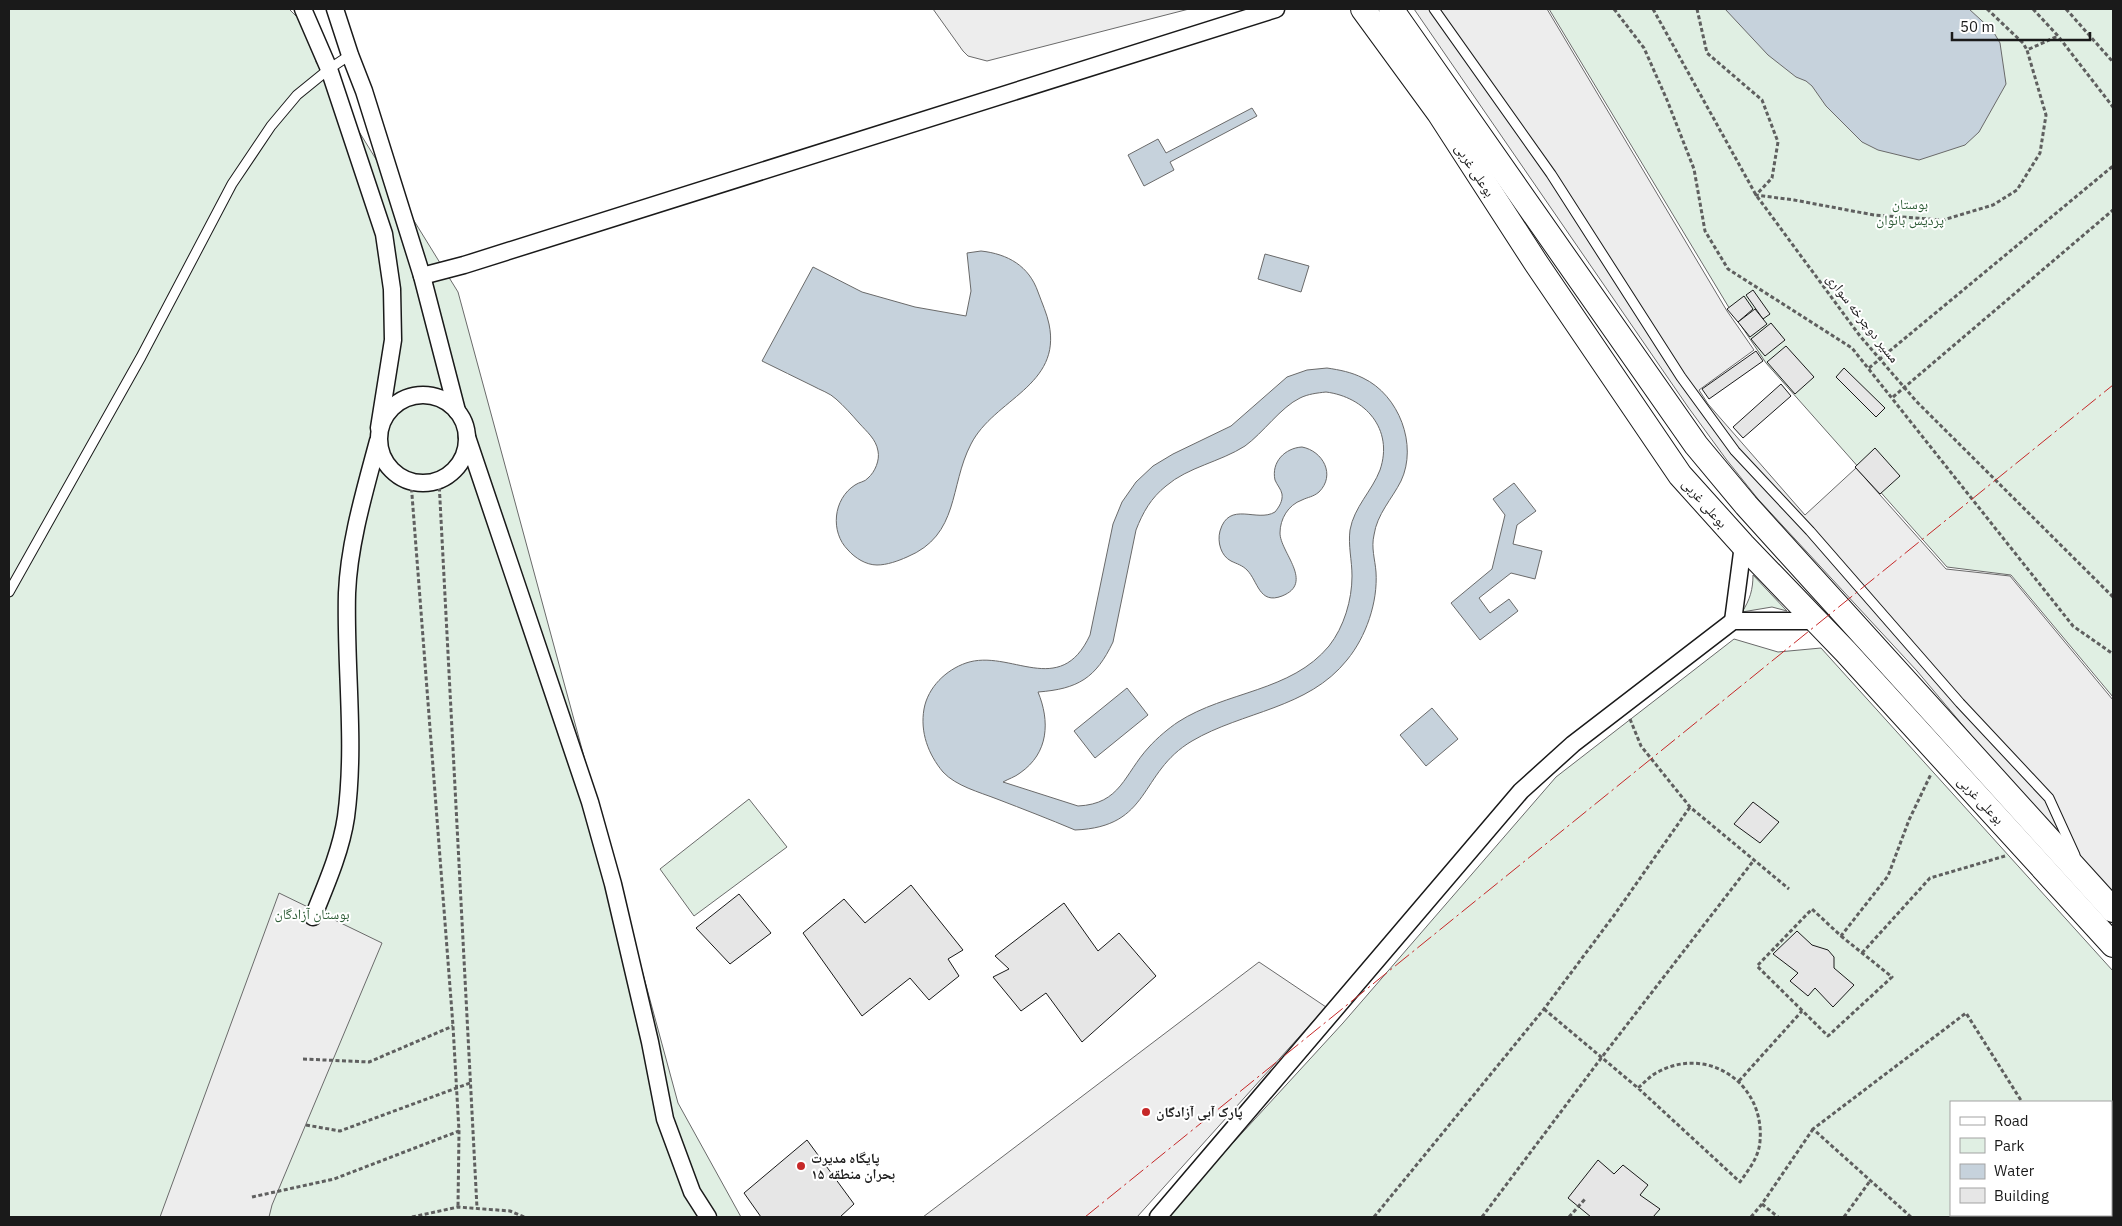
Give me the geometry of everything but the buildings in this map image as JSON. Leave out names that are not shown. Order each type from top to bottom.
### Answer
[{"type":"main road","name":"بوعلی غربی","points":[[1363,9],[1439,113],[1541,270],[1675,467],[1743,545],[1814,621],[1846,652],[2113,945]]},
{"type":"main road","name":"بوعلی غربی","points":[[1390,9],[1696,445],[1753,513],[2113,910]]},
{"type":"street","points":[[303,9],[329,69],[384,234],[392,288],[393,340],[379,435],[381,455],[388,467],[398,476],[411,482],[439,481],[451,474],[460,463],[466,450],[467,437]]},
{"type":"street","points":[[335,9],[350,56],[364,91],[422,276],[457,411],[464,423],[467,437],[590,802],[626,940],[650,1042],[665,1119],[692,1192],[708,1217]]},
{"type":"street","points":[[422,276],[464,265],[1276,9]]},
{"type":"street","points":[[313,917],[331,874],[346,818],[350,760],[348,592],[357,521],[379,435],[385,415],[394,405],[406,398],[420,395],[434,396],[447,402],[457,411]]},
{"type":"street","points":[[1733,621],[1743,545]]},
{"type":"street","points":[[1158,1217],[1521,791],[1573,744],[1733,621],[1814,621]]},
{"type":"lane","points":[[1434,9],[1551,174],[1681,377],[1735,451],[1810,532],[1960,703],[2050,798],[2088,883]]},
{"type":"lane","points":[[9,592],[141,357],[232,184],[270,126],[297,95],[329,69],[350,56]]},
{"type":"path","points":[[1614,9],[1644,48],[1656,74],[1694,169],[1705,230],[1728,269],[1852,348],[2073,626],[2113,654]]},
{"type":"path","name":"مسیر دوچرخه سواری","points":[[1653,9],[1756,195],[1860,336],[1904,388],[2113,597]]},
{"type":"path","points":[[1697,9],[1707,53],[1762,100],[1778,142],[1772,178],[1756,195]]},
{"type":"path","points":[[1756,195],[1874,215],[1943,220],[1993,205],[2017,190],[2040,153],[2046,115],[2027,50],[2023,43],[1987,9]]},
{"type":"path","points":[[2033,9],[2058,36],[2113,108]]},
{"type":"path","points":[[2066,9],[2113,62]]},
{"type":"path","points":[[2027,50],[2058,36]]},
{"type":"path","points":[[1869,368],[2113,166]]},
{"type":"path","points":[[1893,398],[2113,210]]},
{"type":"path","points":[[439,481],[476,1208]]},
{"type":"path","points":[[411,482],[454,1026],[459,1131],[458,1207]]},
{"type":"path","points":[[1631,701],[1630,719],[1641,746],[1690,808],[1788,889]]},
{"type":"path","points":[[1841,936],[1888,876],[1909,820],[1940,756]]},
{"type":"path","points":[[1374,1217],[1544,1008],[1615,914],[1690,808]]},
{"type":"path","points":[[1862,953],[1930,878],[2027,850]]},
{"type":"path","points":[[1482,1217],[1602,1057],[1754,860]]},
{"type":"path","points":[[1812,910],[1862,953],[1892,977],[1828,1036],[1757,966],[1812,910]]},
{"type":"path","points":[[1544,1008],[1638,1088],[1740,1182],[1753,1164],[1760,1142],[1760,1120],[1752,1099],[1739,1081],[1720,1069],[1698,1063],[1676,1065],[1655,1073],[1638,1088]]},
{"type":"path","points":[[1739,1081],[1802,1011]]},
{"type":"path","points":[[1751,1217],[1762,1204],[1813,1129],[1966,1013],[2021,1101]]},
{"type":"path","points":[[304,1059],[370,1062],[454,1026]]},
{"type":"path","points":[[306,1125],[340,1131],[470,1083]]},
{"type":"path","points":[[1813,1129],[1911,1217]]},
{"type":"path","points":[[252,1198],[334,1179],[459,1131]]},
{"type":"path","points":[[1844,1217],[1870,1181]]},
{"type":"path","points":[[1569,1217],[1584,1198]]},
{"type":"path","points":[[1762,1204],[1778,1217]]},
{"type":"path","points":[[412,1217],[458,1207],[510,1211],[524,1217]]},
{"type":"green space","name":"بوستان آزادگان","points":[[9,9],[289,9],[310,30],[316,62],[458,292],[678,1103],[741,1217],[9,1217]]},
{"type":"green space","name":"بوستان پردیس بانوان","points":[[1549,9],[2113,9],[2113,697],[2011,575],[1947,567],[1766,363],[1728,306]]},
{"type":"green space","points":[[1753,575],[1787,611],[1772,607],[1742,612],[1750,594]]},
{"type":"green space","points":[[1734,639],[1778,652],[1821,648],[2113,971],[2113,1217],[1165,1217],[1343,1023],[1556,777]]},
{"type":"green space","points":[[749,799],[787,847],[694,916],[660,869]]},
{"type":"shaded area","points":[[933,9],[1189,9],[987,61],[968,56]]},
{"type":"shaded area","points":[[1414,9],[1547,9],[1727,311],[1754,350],[1699,390],[1708,404],[1805,515],[1856,468],[1946,569],[2010,576],[2113,700],[2113,893],[1982,748],[1917,671],[1758,499],[1726,459],[1688,407]]},
{"type":"shaded area","points":[[279,893],[382,943],[272,1205],[269,1217],[160,1217]]},
{"type":"shaded area","name":"پارک آبی آزادگان","points":[[1259,962],[1326,1007],[1137,1217],[923,1217]]},
{"type":"water","points":[[1725,9],[1969,9],[1993,31],[2000,43],[2006,84],[1979,132],[1965,145],[1919,160],[1878,150],[1862,142],[1826,106],[1812,86],[1796,77],[1768,55]]},
{"type":"water","points":[[1252,108],[1257,116],[1170,162],[1174,170],[1144,186],[1128,155],[1158,139],[1166,153]]},
{"type":"water","points":[[981,251],[1009,258],[1023,268],[1034,283],[1049,324],[1050,345],[1046,363],[1024,390],[981,428],[964,460],[951,508],[945,523],[936,536],[924,548],[907,557],[889,564],[873,565],[854,556],[842,543],[838,534],[836,516],[838,507],[848,491],[867,479],[875,469],[878,462],[878,454],[873,439],[834,397],[762,361],[813,267],[862,292],[915,307],[966,316],[971,291],[967,253]]},
{"type":"water","points":[[1265,254],[1309,266],[1301,292],[1258,279]]},
{"type":"water","points":[[1327,368],[1341,370],[1359,376],[1376,386],[1387,396],[1395,409],[1402,422],[1406,437],[1406,467],[1401,481],[1378,520],[1373,540],[1376,583],[1373,607],[1360,641],[1347,660],[1314,689],[1274,708],[1212,731],[1192,741],[1175,754],[1162,768],[1132,809],[1118,819],[1100,827],[1075,830],[968,788],[948,777],[929,750],[923,726],[926,701],[939,680],[952,670],[966,663],[983,660],[1000,661],[1033,668],[1049,668],[1064,665],[1078,654],[1090,635],[1113,524],[1122,502],[1136,482],[1153,466],[1173,454],[1231,426],[1287,377],[1307,370]],"holes":[[[1326,392],[1340,395],[1364,408],[1373,418],[1383,441],[1383,455],[1377,478],[1359,506],[1352,522],[1350,530],[1351,594],[1343,622],[1329,646],[1314,661],[1296,673],[1257,690],[1216,704],[1178,722],[1152,744],[1120,786],[1104,800],[1078,806],[1003,782],[1030,765],[1042,746],[1045,725],[1042,703],[1038,692],[1064,688],[1075,684],[1092,673],[1107,654],[1113,642],[1136,530],[1145,511],[1156,495],[1184,474],[1245,446],[1286,407],[1300,398]]]},
{"type":"water","points":[[1302,447],[1316,453],[1321,459],[1327,471],[1326,478],[1319,492],[1297,502],[1283,518],[1280,528],[1281,541],[1296,575],[1296,583],[1291,590],[1282,596],[1268,597],[1260,590],[1247,570],[1225,556],[1222,552],[1219,535],[1224,522],[1230,516],[1237,514],[1268,515],[1275,512],[1282,497],[1274,473],[1277,462],[1290,450]]},
{"type":"water","points":[[1514,483],[1536,511],[1517,525],[1513,544],[1542,551],[1535,579],[1511,573],[1479,598],[1490,613],[1509,599],[1518,611],[1480,640],[1451,603],[1492,569],[1505,515],[1493,499]]},
{"type":"water","points":[[1127,688],[1148,715],[1095,758],[1074,731]]},
{"type":"water","points":[[1432,708],[1458,739],[1426,766],[1400,735]]},
{"type":"power","points":[[1085,1217],[2113,385]]},
{"type":"place","name":"پارک آبی آزادگان","points":[[1146,1112]]},
{"type":"place","name":"پایگاه مدیرت بحران منطقه ۱۵","points":[[801,1166]]}]
